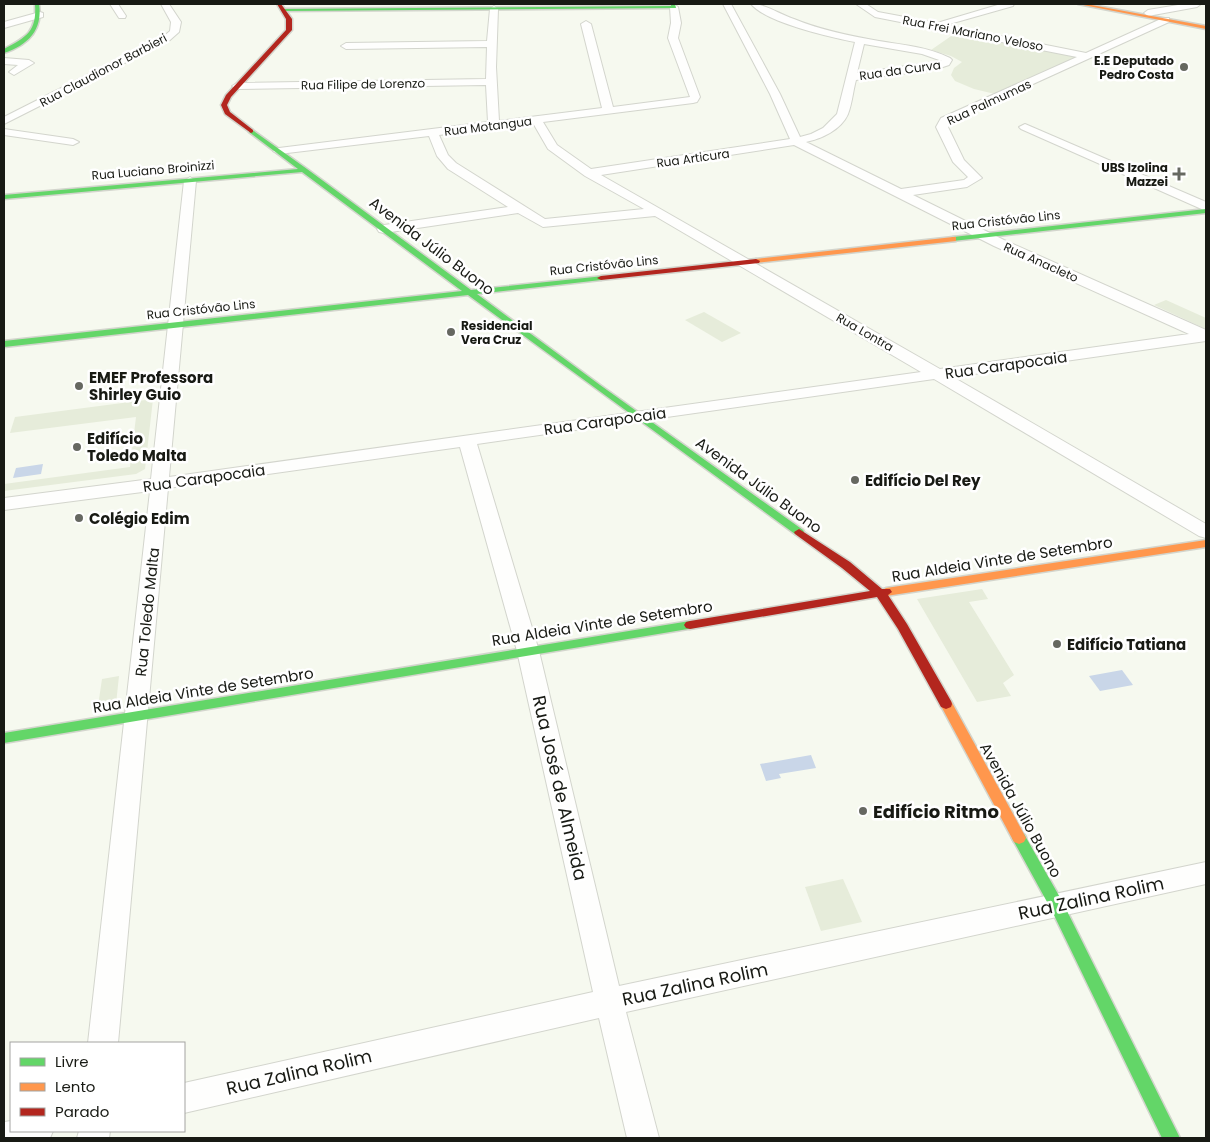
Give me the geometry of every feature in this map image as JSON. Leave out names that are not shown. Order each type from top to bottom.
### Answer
[{"type":"street","points":[[114,4],[122,16]]},
{"type":"street","name":"Rua Claudionor Barbieri","points":[[4,121],[167,38],[174,32],[176,22],[165,4]]},
{"type":"street","points":[[727,4],[775,94],[798,142]]},
{"type":"street","points":[[755,4],[782,18],[801,25],[860,41]]},
{"type":"street","name":"Rua Frei Mariano Veloso","points":[[860,4],[876,14],[1089,56]]},
{"type":"street","points":[[939,25],[1010,4]]},
{"type":"street","points":[[1080,4],[1206,28]]},
{"type":"street","points":[[1138,14],[1197,4]]},
{"type":"street","points":[[282,7],[473,9],[500,6],[673,5]]},
{"type":"street","name":"Rua Motangua","points":[[279,151],[608,110],[689,102],[695,97],[673,38],[676,23],[673,5]]},
{"type":"street","points":[[494,125],[490,82],[490,44],[500,6]]},
{"type":"street","points":[[4,25],[41,7]]},
{"type":"street","points":[[4,51],[33,33],[39,25],[41,7]]},
{"type":"street","name":"Avenida Júlio Buono","points":[[282,7],[291,23],[289,30],[225,101],[224,109],[227,113],[638,416],[846,565],[880,593],[903,627],[1057,906],[1171,1138]]},
{"type":"street","name":"Rua Palmumas","points":[[900,193],[975,180],[975,175],[956,159],[942,127],[945,120],[1166,20]]},
{"type":"street","points":[[586,24],[608,110]]},
{"type":"street","name":"Rua Articura","points":[[589,173],[798,142],[815,137],[827,130],[842,115],[860,41]]},
{"type":"street","name":"Rua da Curva","points":[[852,77],[937,66],[947,62],[927,53],[860,41]]},
{"type":"street","points":[[346,46],[490,44]]},
{"type":"street","points":[[4,61],[30,63],[14,72]]},
{"type":"street","name":"Rua Filipe de Lorenzo","points":[[237,86],[490,82]]},
{"type":"street","name":"Rua Lontra","points":[[536,120],[552,147],[589,173],[746,262],[1206,532]]},
{"type":"street","points":[[1025,127],[1206,207]]},
{"type":"street","points":[[4,132],[73,142]]},
{"type":"street","points":[[433,133],[443,156],[452,166],[518,209],[546,224],[656,212]]},
{"type":"street","name":"Rua Anacleto","points":[[798,142],[986,237],[1206,336]]},
{"type":"street","name":"Rua Luciano Broinizzi","points":[[4,197],[305,170]]},
{"type":"street","name":"Rua Toledo Malta","points":[[103,1042],[190,181]]},
{"type":"street","points":[[384,229],[518,209]]},
{"type":"street","name":"Rua Cristóvão Lins","points":[[4,344],[471,294],[1206,211]]},
{"type":"street","name":"Rua Carapocaia","points":[[4,504],[160,484],[1206,336]]},
{"type":"street","name":"Rua José de Almeida","points":[[467,440],[528,650],[609,1002],[643,1138]]},
{"type":"street","name":"Rua Aldeia Vinte de Setembro","points":[[4,738],[528,650],[1206,543]]},
{"type":"street","name":"Rua Zalina Rolim","points":[[185,1098],[609,1002],[1206,873]]},
{"type":"street","points":[[4,1138],[32,1132]]},
{"type":"green space","points":[[957,32],[1078,57],[995,94],[974,89],[955,81],[951,75],[954,68],[962,62],[951,56],[931,50]]},
{"type":"green space","points":[[1166,300],[1206,318],[1206,329],[1154,305]]},
{"type":"green space","points":[[704,312],[741,333],[722,342],[685,320]]},
{"type":"green space","points":[[153,399],[145,469],[136,474],[4,491],[4,484],[130,467],[136,417],[10,433],[15,417]]},
{"type":"green space","points":[[982,589],[988,599],[969,602],[1014,675],[1003,683],[1011,696],[977,702],[917,599]]},
{"type":"green space","points":[[119,676],[116,704],[98,706],[102,679]]},
{"type":"green space","points":[[843,879],[862,922],[821,931],[805,887]]},
{"type":"water","points":[[43,464],[41,474],[13,478],[16,468]]},
{"type":"water","points":[[1122,670],[1133,685],[1100,691],[1089,676]]},
{"type":"water","points":[[811,755],[816,768],[779,774],[781,778],[766,781],[760,764]]},
{"type":"traffic: fast","points":[[4,51],[31,34],[37,21],[37,4]]},
{"type":"traffic: fast","points":[[284,10],[674,7],[673,4]]},
{"type":"traffic: fast","points":[[251,131],[597,387],[799,532]]},
{"type":"traffic: fast","points":[[4,197],[305,170]]},
{"type":"traffic: fast","points":[[953,239],[1206,211]]},
{"type":"traffic: fast","points":[[4,344],[601,278]]},
{"type":"traffic: fast","points":[[4,738],[690,625]]},
{"type":"traffic: fast","points":[[1019,838],[1057,906],[1171,1138]]},
{"type":"traffic: slow","points":[[1080,4],[1206,28]]},
{"type":"traffic: slow","points":[[756,261],[953,239]]},
{"type":"traffic: slow","points":[[886,592],[1206,543]]},
{"type":"traffic: slow","points":[[946,704],[1019,838]]},
{"type":"traffic: jam","points":[[251,131],[227,113],[224,105],[228,96],[289,30],[289,19],[279,4]]},
{"type":"traffic: jam","points":[[601,278],[756,261]]},
{"type":"traffic: jam","points":[[799,532],[846,565],[880,593],[903,627],[946,704]]},
{"type":"traffic: jam","points":[[690,625],[886,592]]},
{"type":"place","name":"E.E Deputado Pedro Costa","points":[[1184,67]]},
{"type":"place","name":"UBS Izolina Mazzei","points":[[1179,174]]},
{"type":"place","name":"Residencial Vera Cruz","points":[[451,332]]},
{"type":"place","name":"EMEF Professora Shirley Guio","points":[[79,386]]},
{"type":"place","name":"Edifício Toledo Malta","points":[[77,447]]},
{"type":"place","name":"Edifício Del Rey","points":[[855,480]]},
{"type":"place","name":"Colégio Edim","points":[[79,518]]},
{"type":"place","name":"Edifício Tatiana","points":[[1057,644]]},
{"type":"place","name":"Edifício Ritmo","points":[[863,811]]}]
